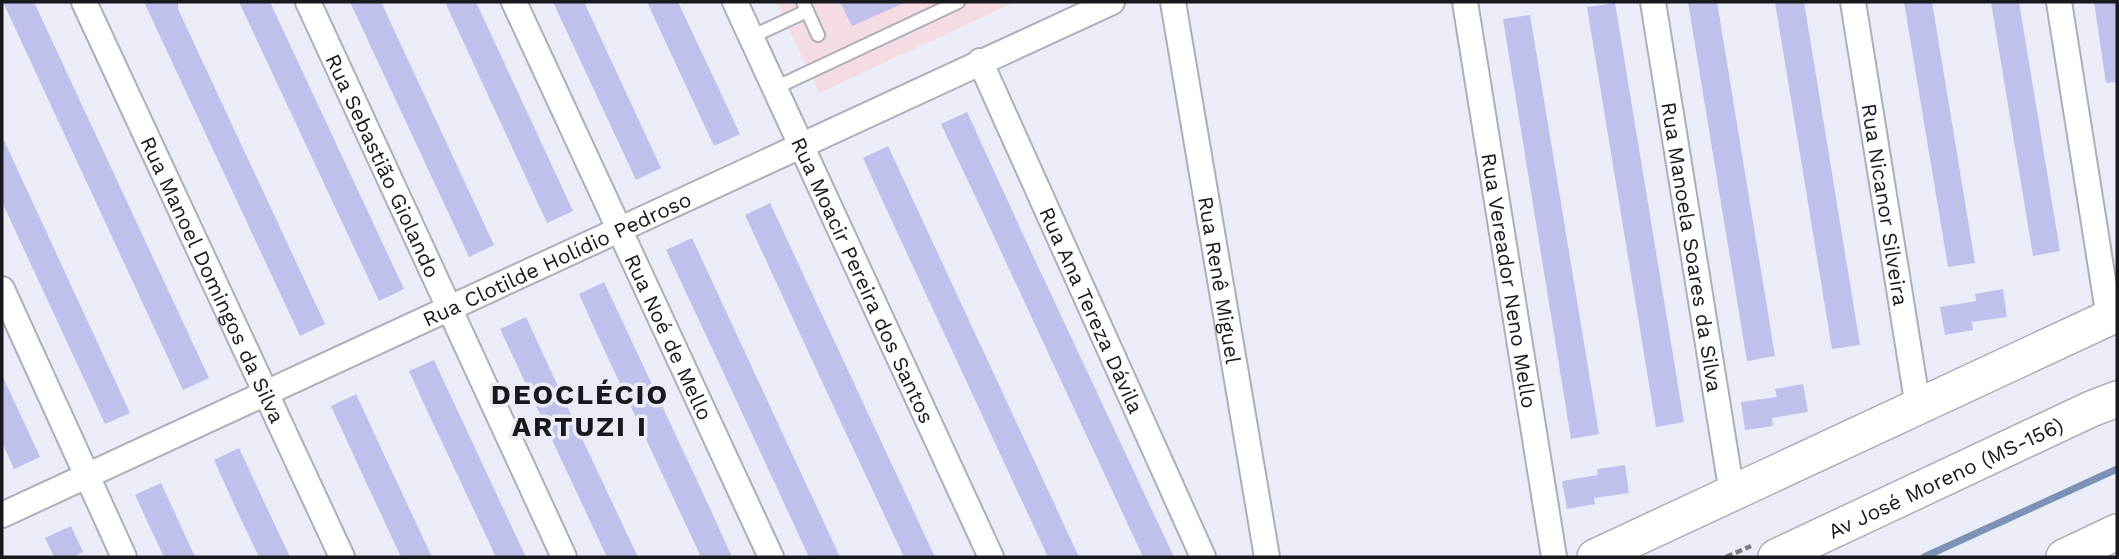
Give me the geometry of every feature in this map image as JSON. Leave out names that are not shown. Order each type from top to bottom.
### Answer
[{"type":"street","name":"Rua Manoel Domingos da Silva","points":[[84,2],[342,557]]},
{"type":"street","name":"Rua Sebastião Giolando","points":[[308,2],[564,557]]},
{"type":"street","name":"Rua Noé de Mello","points":[[514,2],[771,557]]},
{"type":"street","name":"Rua Moacir Pereira dos Santos","points":[[735,2],[991,557]]},
{"type":"street","name":"Rua Clotilde Holídio Pedroso","points":[[2,515],[1112,2]]},
{"type":"street","name":"Rua Renê Miguel","points":[[1173,2],[1267,557]]},
{"type":"street","name":"Rua Vereador Neno Mello","points":[[1465,2],[1554,557]]},
{"type":"street","name":"Rua Manoela Soares da Silva","points":[[1653,2],[1732,494]]},
{"type":"street","name":"Rua Nicanor Silveira","points":[[1853,2],[1918,407]]},
{"type":"street","points":[[1595,557],[2113,316],[2059,2]]},
{"type":"street","name":"Rua Ana Tereza Dávila","points":[[980,61],[1203,557]]},
{"type":"street","points":[[2,289],[124,557]]},
{"type":"street","name":"Av José Moreno (MS-156)","points":[[1776,557],[2117,399]]},
{"type":"street","points":[[2064,557],[2117,532]]},
{"type":"lane","points":[[775,88],[958,2]]},
{"type":"lane","points":[[751,37],[805,6],[818,35]]},
{"type":"shaded area","points":[[776,2],[1015,2],[819,93]]},
{"type":"building","points":[[3,2],[34,2],[209,378],[183,390]]},
{"type":"building","points":[[144,2],[178,2],[178,9],[325,324],[300,336]]},
{"type":"building","points":[[239,2],[270,2],[404,289],[379,301]]},
{"type":"building","points":[[350,2],[381,2],[494,245],[469,257]]},
{"type":"building","points":[[445,2],[476,2],[573,211],[547,223]]},
{"type":"building","points":[[553,2],[584,2],[661,168],[636,180]]},
{"type":"building","points":[[647,2],[678,2],[740,134],[714,146]]},
{"type":"building","points":[[840,2],[906,2],[852,26]]},
{"type":"building","points":[[1688,2],[1717,2],[1775,356],[1747,361]]},
{"type":"building","points":[[1775,2],[1804,2],[1860,345],[1832,349]]},
{"type":"building","points":[[1904,2],[1932,2],[1975,263],[1948,267]]},
{"type":"building","points":[[1991,2],[2019,2],[2060,251],[2033,256]]},
{"type":"building","points":[[2094,2],[2117,2],[2117,82],[2106,83]]},
{"type":"building","points":[[1615,3],[1684,422],[1656,427],[1587,7]]},
{"type":"building","points":[[1530,15],[1599,434],[1571,439],[1503,19]]},
{"type":"building","points":[[967,112],[1174,557],[1143,557],[941,124]]},
{"type":"building","points":[[2,136],[130,413],[105,424],[2,202]]},
{"type":"building","points":[[888,146],[1079,557],[1048,557],[863,158]]},
{"type":"building","points":[[770,203],[935,557],[904,557],[844,429],[745,215]]},
{"type":"building","points":[[692,238],[840,557],[809,557],[666,250]]},
{"type":"building","points":[[604,282],[732,557],[701,557],[602,345],[579,294]]},
{"type":"building","points":[[2003,289],[2007,317],[1972,322],[1973,330],[1945,335],[1940,307],[1976,301],[1975,294]]},
{"type":"building","points":[[526,317],[638,557],[607,557],[500,329]]},
{"type":"building","points":[[434,360],[526,557],[496,557],[424,404],[409,371]]},
{"type":"building","points":[[2,375],[40,457],[14,469],[2,442]]},
{"type":"building","points":[[1803,384],[1808,412],[1772,418],[1773,426],[1745,430],[1741,402],[1777,397],[1775,389]]},
{"type":"building","points":[[356,394],[432,557],[401,557],[358,465],[331,406]]},
{"type":"building","points":[[239,448],[290,557],[259,557],[237,511],[214,460]]},
{"type":"building","points":[[1625,465],[1629,493],[1594,498],[1595,504],[1567,509],[1562,481],[1598,475],[1597,469]]},
{"type":"building","points":[[161,483],[195,557],[164,557],[135,495]]},
{"type":"building","points":[[71,526],[83,552],[73,557],[54,557],[45,538]]},
{"type":"waterway","points":[[1924,557],[2117,469]]},
{"type":"district","name":"DEOCLÉCIO ARTUZI I","points":[[580,410]]}]
